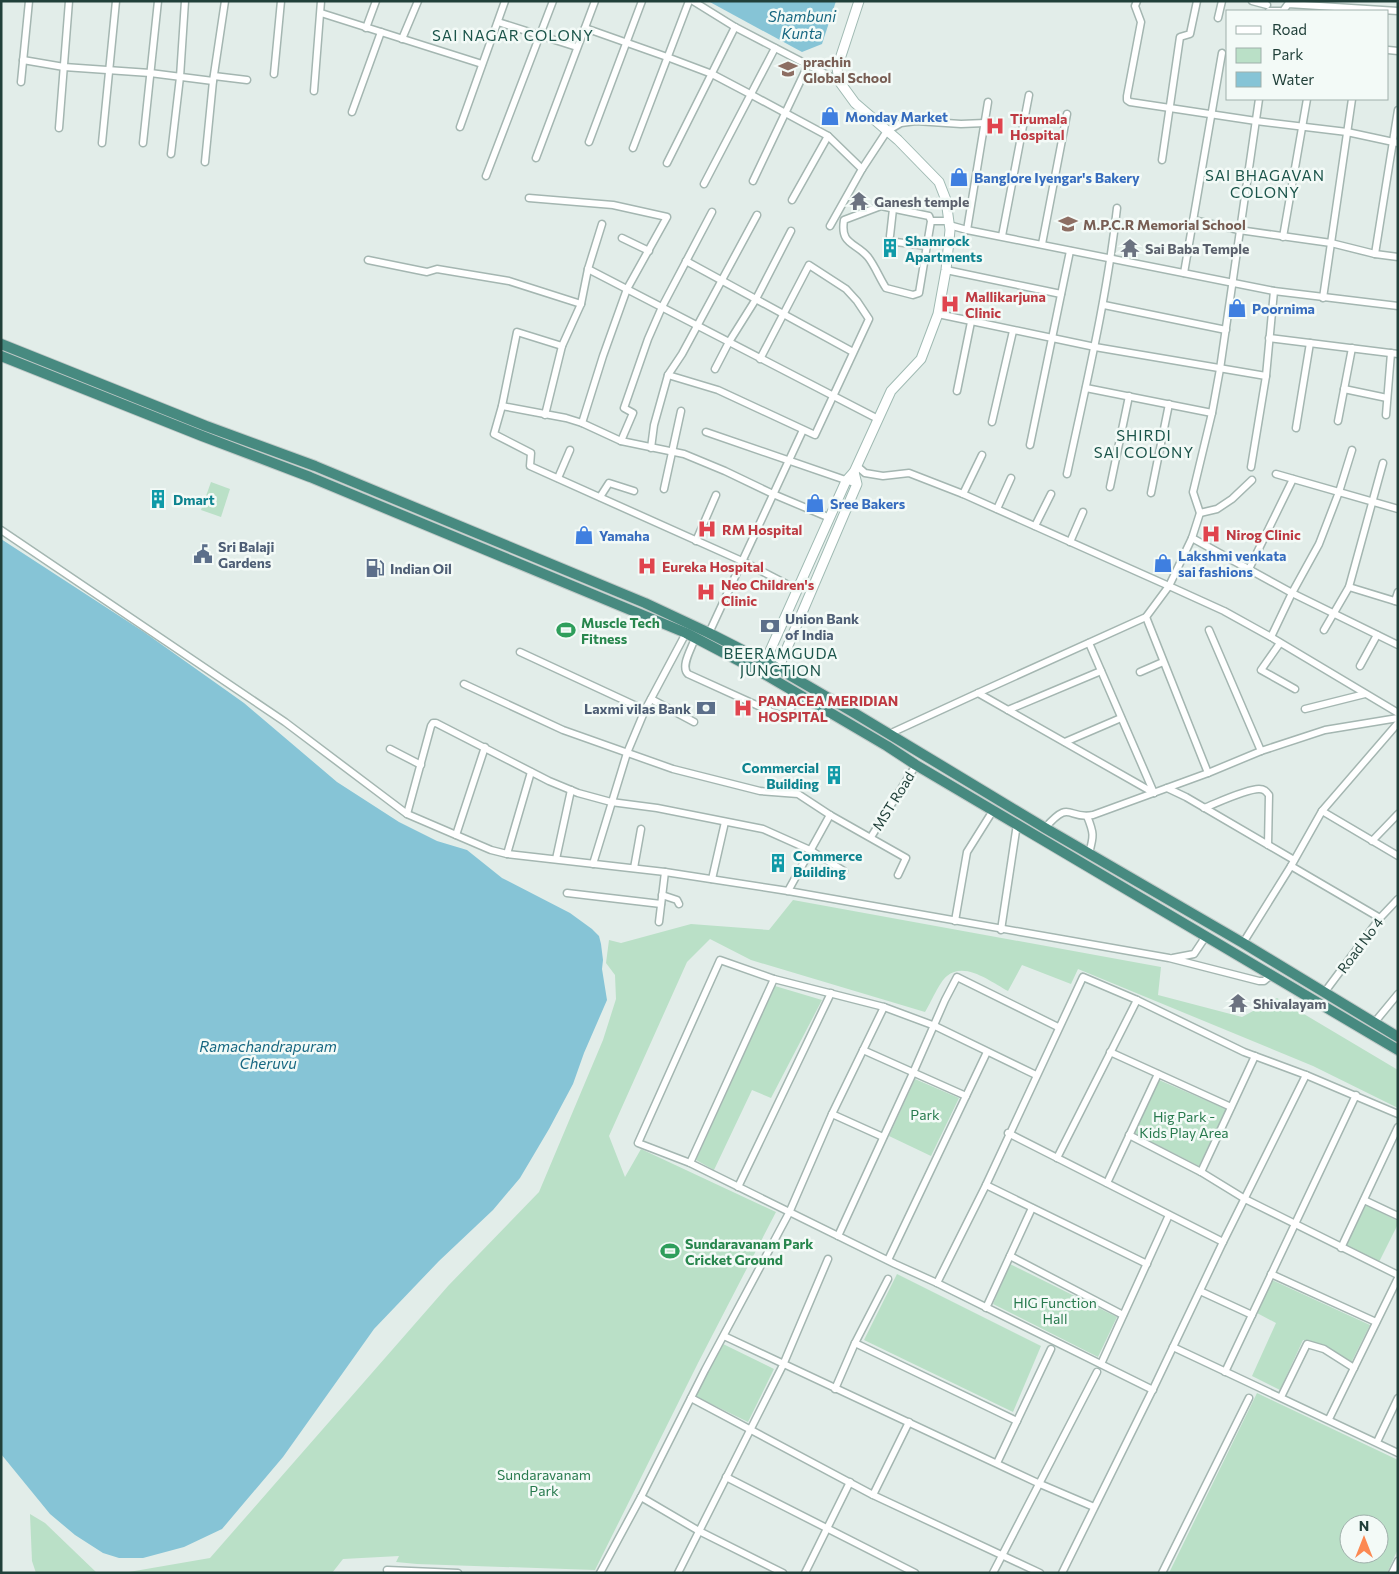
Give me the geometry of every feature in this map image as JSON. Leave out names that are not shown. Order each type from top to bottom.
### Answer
[{"type":"highway","points":[[1,344],[206,426],[315,466],[575,574],[710,633],[778,669],[889,734],[1398,1037]]},
{"type":"highway","points":[[1,356],[310,477],[571,584],[691,636],[801,695],[1270,976],[1398,1050]]},
{"type":"highway","points":[[571,584],[575,574]]},
{"type":"highway","points":[[960,790],[966,780]]},
{"type":"highway","points":[[976,800],[982,790]]},
{"type":"main road","points":[[765,662],[846,481],[855,469],[891,390],[921,359],[938,314],[946,270],[949,223],[946,200],[939,182],[887,131],[855,103],[839,81],[837,68],[859,1]]},
{"type":"main road","points":[[778,669],[857,484],[855,469]]},
{"type":"street","points":[[21,82],[29,1]]},
{"type":"street","points":[[59,128],[69,1]]},
{"type":"street","points":[[102,143],[116,1]]},
{"type":"street","points":[[143,143],[158,1]]},
{"type":"street","points":[[171,154],[180,77],[185,1]]},
{"type":"street","points":[[205,162],[225,1]]},
{"type":"street","points":[[274,74],[281,1]]},
{"type":"street","points":[[314,91],[321,1]]},
{"type":"street","points":[[366,28],[376,1]]},
{"type":"street","points":[[402,38],[418,1]]},
{"type":"street","points":[[460,127],[505,1]]},
{"type":"street","points":[[486,176],[553,1]]},
{"type":"street","points":[[536,158],[594,1]]},
{"type":"street","points":[[589,142],[642,1]]},
{"type":"street","points":[[632,148],[688,1]]},
{"type":"street","points":[[693,1],[735,27],[839,81]]},
{"type":"street","points":[[1137,1],[1135,6],[1141,22],[1127,100],[1130,102],[1302,128],[1347,132],[1395,142]]},
{"type":"street","points":[[1162,160],[1180,38],[1190,34],[1197,1]]},
{"type":"street","points":[[1218,18],[1222,1]]},
{"type":"street","points":[[1252,1],[1272,9],[1288,4],[1368,10]]},
{"type":"street","points":[[321,13],[482,64]]},
{"type":"street","points":[[498,22],[577,47]]},
{"type":"street","points":[[668,163],[735,27]]},
{"type":"street","points":[[585,28],[712,74],[828,136],[862,170]]},
{"type":"street","points":[[352,112],[381,32]]},
{"type":"street","points":[[704,184],[775,48]]},
{"type":"street","points":[[1184,273],[1222,53]]},
{"type":"street","points":[[23,60],[64,68],[247,80]]},
{"type":"street","points":[[753,181],[808,65]]},
{"type":"street","points":[[1002,236],[1029,95]]},
{"type":"street","points":[[889,734],[978,692],[1146,618],[1170,586],[1192,538],[1200,513],[1193,492],[1212,413],[1220,369],[1259,100]]},
{"type":"street","points":[[1284,237],[1308,100]]},
{"type":"street","points":[[1323,298],[1352,100]]},
{"type":"street","points":[[967,230],[988,102]]},
{"type":"street","points":[[1375,254],[1395,142],[1398,110]]},
{"type":"street","points":[[1042,244],[1067,114]]},
{"type":"street","points":[[830,226],[887,131],[901,123],[916,121],[961,124],[985,123]]},
{"type":"street","points":[[792,200],[828,136]]},
{"type":"street","points":[[529,198],[613,204],[668,217],[627,289],[602,356],[582,423]]},
{"type":"street","points":[[881,206],[929,216],[931,221],[919,293],[913,295],[886,288],[868,257],[846,239],[842,232],[844,220],[881,206]]},
{"type":"street","points":[[1068,474],[1104,305],[1112,259],[1117,208]]},
{"type":"street","points":[[890,236],[893,209]]},
{"type":"street","points":[[621,442],[633,413],[624,408],[648,339],[662,307],[712,212]]},
{"type":"street","points":[[651,448],[654,425],[668,375],[758,215]]},
{"type":"street","points":[[1193,220],[1239,230],[1331,243],[1375,254],[1398,257]]},
{"type":"street","points":[[931,221],[949,223],[967,230],[1274,291],[1398,306]]},
{"type":"street","points":[[546,415],[562,346],[581,304],[588,269],[602,224]]},
{"type":"street","points":[[715,369],[729,342],[756,299],[791,231]]},
{"type":"street","points":[[622,238],[649,250]]},
{"type":"street","points":[[896,242],[927,246]]},
{"type":"street","points":[[1030,445],[1070,251]]},
{"type":"street","points":[[368,260],[426,272],[437,269],[509,281],[581,304]]},
{"type":"street","points":[[686,261],[854,352]]},
{"type":"street","points":[[668,375],[718,390],[815,435],[869,319],[857,300],[846,289],[809,265],[760,359]]},
{"type":"street","points":[[588,269],[878,419]]},
{"type":"street","points":[[946,270],[1061,294]]},
{"type":"street","points":[[1251,467],[1266,376],[1274,291]]},
{"type":"street","points":[[1104,305],[1226,330]]},
{"type":"street","points":[[938,314],[1052,339],[1266,376]]},
{"type":"street","points":[[957,391],[971,322]]},
{"type":"street","points":[[992,422],[1013,330]]},
{"type":"street","points":[[562,346],[517,332],[502,406],[494,434],[531,453],[530,466],[742,561],[798,590]]},
{"type":"street","points":[[1269,338],[1394,354],[1386,415]]},
{"type":"street","points":[[1296,428],[1310,343]]},
{"type":"street","points":[[1338,421],[1352,348]]},
{"type":"street","points":[[1086,388],[1212,413]]},
{"type":"street","points":[[1344,389],[1387,398]]},
{"type":"street","points":[[1110,487],[1129,396]]},
{"type":"street","points":[[1151,493],[1169,404]]},
{"type":"street","points":[[502,406],[566,418],[582,423],[621,442],[684,454],[830,518]]},
{"type":"street","points":[[664,488],[681,411]]},
{"type":"street","points":[[710,633],[803,430]]},
{"type":"street","points":[[706,432],[788,462],[857,484]]},
{"type":"street","points":[[558,478],[570,450]]},
{"type":"street","points":[[1271,637],[1292,593],[1319,544],[1339,492],[1352,450]]},
{"type":"street","points":[[964,494],[982,455]]},
{"type":"street","points":[[1324,630],[1349,587],[1371,501],[1383,463]]},
{"type":"street","points":[[855,469],[883,476],[909,473],[964,494],[1170,586],[1224,611],[1271,637],[1398,713]]},
{"type":"street","points":[[1276,474],[1398,509]]},
{"type":"street","points":[[997,509],[1011,478]]},
{"type":"street","points":[[1249,569],[1293,479]]},
{"type":"street","points":[[1200,513],[1218,509],[1252,480]]},
{"type":"street","points":[[600,497],[609,483],[634,491]]},
{"type":"street","points":[[1035,526],[1050,494]]},
{"type":"street","points":[[696,540],[716,495]]},
{"type":"street","points":[[1070,542],[1083,512]]},
{"type":"street","points":[[1,530],[285,722],[407,814],[491,850],[507,854],[665,872],[788,891],[1001,930],[1169,958],[1259,981],[1264,981],[1270,976]]},
{"type":"street","points":[[1192,538],[1292,593],[1398,645]]},
{"type":"street","points":[[1349,587],[1396,602],[1398,592]]},
{"type":"street","points":[[1146,618],[1208,773]]},
{"type":"street","points":[[1209,630],[1261,751]]},
{"type":"street","points":[[1360,666],[1377,635]]},
{"type":"street","points":[[691,636],[684,666],[685,672],[688,674],[783,716],[801,695]]},
{"type":"street","points":[[593,864],[627,753],[645,710],[691,636]]},
{"type":"street","points":[[1089,643],[1154,793]]},
{"type":"street","points":[[1280,643],[1261,670],[1295,690]]},
{"type":"street","points":[[520,652],[645,710]]},
{"type":"street","points":[[1140,672],[1164,662]]},
{"type":"street","points":[[1008,710],[1101,671]]},
{"type":"street","points":[[464,684],[563,730],[673,769],[760,791],[798,794],[906,858],[898,875]]},
{"type":"street","points":[[978,692],[1154,793]]},
{"type":"street","points":[[1305,709],[1365,694]]},
{"type":"street","points":[[651,699],[694,722]]},
{"type":"street","points":[[1065,742],[1122,718]]},
{"type":"street","points":[[1045,828],[1058,815],[1064,812],[1087,816],[1208,773],[1261,751],[1325,730],[1398,718]]},
{"type":"street","points":[[407,814],[433,723],[436,723],[531,772],[571,790],[611,802],[657,808],[763,829],[810,850],[844,871]]},
{"type":"street","points":[[1243,943],[1322,811],[1398,723]]},
{"type":"street","points":[[456,835],[485,747]]},
{"type":"street","points":[[390,749],[421,765]]},
{"type":"street","name":"MST Road","points":[[871,837],[916,764]]},
{"type":"street","points":[[507,854],[531,772]]},
{"type":"street","points":[[1167,788],[1268,845],[1292,863],[1380,918]]},
{"type":"street","points":[[1204,808],[1252,790],[1262,789],[1266,791],[1269,795],[1268,845]]},
{"type":"street","points":[[556,859],[571,790]]},
{"type":"street","points":[[955,921],[967,852],[994,810]]},
{"type":"street","points":[[1322,811],[1398,856]]},
{"type":"street","points":[[788,891],[830,814]]},
{"type":"street","points":[[1372,842],[1398,814]]},
{"type":"street","points":[[1087,816],[1094,838],[1089,853]]},
{"type":"street","points":[[712,879],[725,822]]},
{"type":"street","points":[[1001,930],[1016,824]]},
{"type":"street","points":[[634,868],[641,830]]},
{"type":"street","points":[[659,922],[665,872]]},
{"type":"street","points":[[567,892],[661,904]]},
{"type":"street","points":[[662,896],[674,898],[679,904]]},
{"type":"street","name":"Road No 4","points":[[1324,993],[1380,918],[1398,899]]},
{"type":"street","points":[[1169,958],[1194,954],[1206,936]]},
{"type":"street","points":[[1036,1075],[935,1026],[884,1007],[774,979],[720,960],[638,1143],[690,1163],[1153,1390]]},
{"type":"street","points":[[838,1236],[957,976],[1058,1027]]},
{"type":"street","points":[[937,1283],[986,1185],[1008,1133],[1083,977],[1255,1056],[1356,1095],[1398,1114]]},
{"type":"street","points":[[690,1163],[774,979]]},
{"type":"street","points":[[738,1187],[831,993]]},
{"type":"street","points":[[1374,1023],[1398,994]]},
{"type":"street","points":[[1057,1158],[1136,1000]]},
{"type":"street","points":[[600,1573],[642,1497],[691,1398],[789,1212],[832,1114],[884,1007]]},
{"type":"street","points":[[863,1050],[966,1096]]},
{"type":"street","points":[[888,1260],[987,1052]]},
{"type":"street","points":[[1110,1052],[1231,1108]]},
{"type":"street","points":[[1201,1172],[1255,1056]]},
{"type":"street","points":[[1106,1183],[1158,1074]]},
{"type":"street","points":[[1062,1573],[1306,1075]]},
{"type":"street","points":[[1225,1372],[1356,1095]]},
{"type":"street","points":[[832,1114],[883,1138]]},
{"type":"street","points":[[1341,1248],[1398,1127]]},
{"type":"street","points":[[1008,1133],[1223,1242]]},
{"type":"street","points":[[1129,1134],[1201,1172],[1245,1199],[1398,1276],[1329,1420]]},
{"type":"street","points":[[986,1185],[1147,1264]]},
{"type":"street","points":[[1364,1200],[1398,1216]]},
{"type":"street","points":[[986,1308],[1032,1208]]},
{"type":"street","points":[[1101,1364],[1169,1215]]},
{"type":"street","points":[[1010,1256],[1123,1315]]},
{"type":"street","points":[[678,1573],[783,1365],[828,1259]]},
{"type":"street","points":[[1271,1274],[1376,1322]]},
{"type":"street","points":[[836,1388],[888,1278]]},
{"type":"street","points":[[1200,1291],[1252,1315]]},
{"type":"street","points":[[724,1336],[1040,1484],[1094,1507]]},
{"type":"street","points":[[856,1343],[1017,1422]]},
{"type":"street","points":[[1281,1397],[1308,1344],[1324,1349],[1354,1368]]},
{"type":"street","points":[[1173,1348],[1398,1453]]},
{"type":"street","points":[[997,1463],[1051,1349]]},
{"type":"street","points":[[993,1573],[1097,1372]]},
{"type":"street","points":[[691,1398],[873,1495],[1040,1573]]},
{"type":"street","points":[[1162,1573],[1249,1398]]},
{"type":"street","points":[[1377,1442],[1398,1398]]},
{"type":"street","points":[[873,1495],[909,1422]]},
{"type":"street","points":[[726,1477],[915,1573]]},
{"type":"street","points":[[805,1573],[850,1482]]},
{"type":"street","points":[[642,1497],[699,1531],[783,1573]]},
{"type":"street","points":[[1392,1573],[1398,1561]]},
{"type":"street","points":[[388,1570],[458,1573]]},
{"type":"green space","points":[[211,482],[230,489],[221,517],[201,510]]},
{"type":"green space","name":"Sundaravanam Park","points":[[793,900],[1161,967],[1158,995],[1242,1017],[1277,998],[1398,1070],[1398,1108],[1313,1066],[1078,969],[1071,984],[1022,965],[1008,991],[978,974],[962,971],[954,972],[941,983],[925,1012],[751,960],[710,939],[687,962],[609,1136],[625,1177],[641,1149],[776,1212],[595,1570],[396,1562],[399,1556],[343,1559],[332,1573],[123,1573],[210,1558],[448,1286],[539,1192],[603,1040],[616,999],[615,975],[606,963],[609,940],[621,943],[691,924],[769,930]]},
{"type":"green space","points":[[775,986],[822,1000],[771,1098],[752,1090],[714,1170],[696,1160]]},
{"type":"green space","name":"Park","points":[[915,1079],[959,1098],[931,1156],[889,1136]]},
{"type":"green space","name":"Hig Park - Kids Play Area","points":[[1159,1080],[1226,1109],[1199,1166],[1134,1133]]},
{"type":"green space","points":[[1366,1205],[1398,1221],[1379,1262],[1346,1246]]},
{"type":"green space","name":"HIG Function Hall","points":[[1010,1264],[1117,1317],[1098,1357],[993,1304]]},
{"type":"green space","points":[[897,1274],[1041,1346],[1013,1412],[864,1340]]},
{"type":"green space","points":[[1272,1280],[1370,1325],[1351,1363],[1303,1340],[1280,1390],[1252,1376],[1276,1323],[1257,1313]]},
{"type":"green space","points":[[721,1343],[774,1369],[748,1422],[695,1396]]},
{"type":"green space","points":[[1257,1393],[1398,1460],[1398,1549],[1387,1573],[1169,1573]]},
{"type":"green space","points":[[30,1514],[45,1523],[97,1573],[36,1573],[32,1561]]},
{"type":"water","name":"Shambuni Kunta","points":[[708,1],[836,1],[822,44],[802,52]]},
{"type":"water","name":"Ramachandrapuram Cheruvu","points":[[1,539],[144,632],[244,703],[337,782],[399,822],[437,841],[467,850],[502,878],[570,913],[599,936],[601,944],[602,969],[607,1000],[573,1084],[520,1178],[493,1210],[439,1261],[374,1329],[283,1457],[222,1529],[184,1547],[143,1558],[119,1558],[103,1553],[75,1535],[50,1514],[1,1454]]},
{"type":"place","name":"prachin Global School","points":[[788,69]]},
{"type":"place","name":"Monday Market","points":[[830,116]]},
{"type":"place","name":"Tirumala Hospital","points":[[995,126]]},
{"type":"place","name":"Banglore Iyengar's Bakery","points":[[959,177]]},
{"type":"place","name":"Ganesh temple","points":[[859,201]]},
{"type":"place","name":"M.P.C.R Memorial School","points":[[1068,224]]},
{"type":"place","name":"Shamrock Apartments","points":[[890,248]]},
{"type":"place","name":"Sai Baba Temple","points":[[1130,248]]},
{"type":"place","name":"Mallikarjuna Clinic","points":[[950,304]]},
{"type":"place","name":"Poornima","points":[[1237,308]]},
{"type":"place","name":"Dmart","points":[[158,499]]},
{"type":"place","name":"Sree Bakers","points":[[815,503]]},
{"type":"place","name":"RM Hospital","points":[[707,529]]},
{"type":"place","name":"Nirog Clinic","points":[[1211,534]]},
{"type":"place","name":"Yamaha","points":[[584,535]]},
{"type":"place","name":"Sri Balaji Gardens","points":[[203,554]]},
{"type":"place","name":"Lakshmi venkata sai fashions","points":[[1163,563]]},
{"type":"place","name":"Eureka Hospital","points":[[647,566]]},
{"type":"place","name":"Indian Oil","points":[[375,568]]},
{"type":"place","name":"Neo Children's Clinic","points":[[706,592]]},
{"type":"place","name":"Union Bank of India","points":[[770,626]]},
{"type":"place","name":"Muscle Tech Fitness","points":[[566,630]]},
{"type":"place","name":"Laxmi vilas Bank","points":[[706,708]]},
{"type":"place","name":"PANACEA MERIDIAN HOSPITAL","points":[[743,708]]},
{"type":"place","name":"Commercial Building","points":[[834,775]]},
{"type":"place","name":"Commerce Building","points":[[778,863]]},
{"type":"place","name":"Shivalayam","points":[[1238,1003]]},
{"type":"place","name":"Sundaravanam Park Cricket Ground","points":[[670,1251]]},
{"type":"district","name":"SAI NAGAR COLONY","points":[[513,35]]},
{"type":"district","name":"SAI BHAGAVAN COLONY","points":[[1265,184]]},
{"type":"district","name":"SHIRDI SAI COLONY","points":[[1144,444]]},
{"type":"district","name":"BEERAMGUDA JUNCTION","points":[[781,662]]}]
